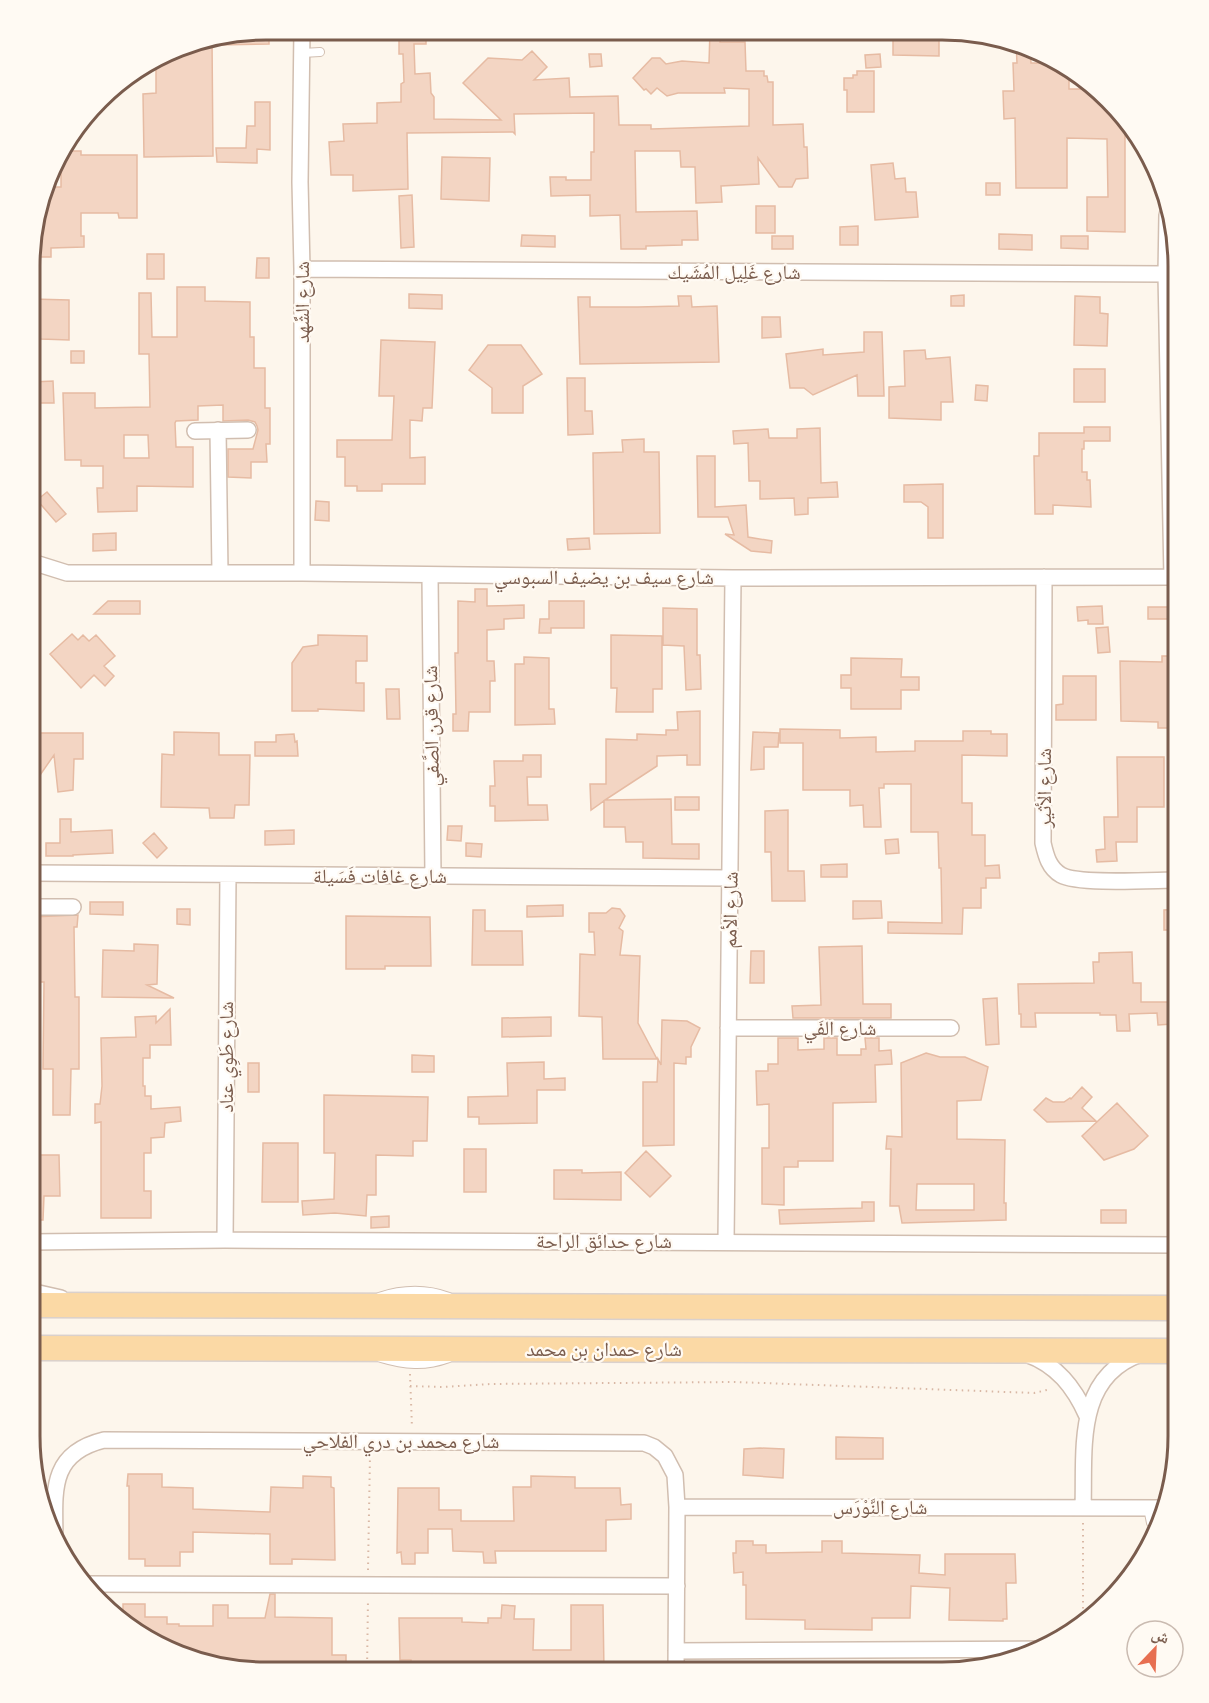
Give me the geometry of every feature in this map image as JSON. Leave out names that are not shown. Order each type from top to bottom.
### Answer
[{"type":"main road","points":[[40,1305],[1168,1308]]},
{"type":"main road","name":"شارع حمدان بن محمد","points":[[40,1348],[1168,1351]]},
{"type":"main road","points":[[40,1363],[74,1364],[102,1361],[141,1348]]},
{"type":"street","name":"شارع الشَّهد","points":[[302,40],[300,182],[302,573]]},
{"type":"street","points":[[1167,235],[1168,342]]},
{"type":"street","name":"شارع غَلِيل المُشَيك","points":[[302,269],[1166,274]]},
{"type":"street","points":[[218,430],[220,573]]},
{"type":"street","points":[[195,431],[248,430]]},
{"type":"street","name":"شارع سيف بن يضيف السبوسي","points":[[40,565],[67,573],[733,578],[1168,578]]},
{"type":"street","name":"شارع قرن الصَّفي","points":[[430,576],[432,876]]},
{"type":"street","name":"شارع الأثير","points":[[1044,577],[1043,843],[1047,861],[1060,874],[1077,880],[1168,880]]},
{"type":"street","name":"شارع الأمم","points":[[726,1242],[733,578]]},
{"type":"street","name":"شارع غافات فَسَيلة","points":[[40,873],[730,878]]},
{"type":"street","name":"شارع طَوِي عناد","points":[[225,1240],[228,875]]},
{"type":"street","points":[[40,907],[73,907]]},
{"type":"street","name":"شارع الفَي","points":[[728,1028],[951,1029]]},
{"type":"street","name":"شارع حدائق الراحة","points":[[40,1242],[225,1240],[1168,1245]]},
{"type":"street","points":[[40,1293],[78,1305]]},
{"type":"street","points":[[1016,1351],[1036,1358],[1053,1368],[1068,1381],[1087,1416]]},
{"type":"street","points":[[1083,1508],[1087,1416],[1091,1401],[1104,1379],[1120,1364],[1149,1351]]},
{"type":"street","name":"شارع محمد بن دري الفلاحي","points":[[53,1511],[56,1487],[62,1467],[74,1452],[104,1440],[645,1443],[660,1452],[673,1468],[675,1475],[677,1507],[676,1662]]},
{"type":"street","name":"شارع النَّوْرَس","points":[[677,1507],[1157,1508]]},
{"type":"street","points":[[95,1584],[676,1586]]},
{"type":"street","points":[[676,1651],[1019,1649]]},
{"type":"lane","points":[[302,53],[320,52]]},
{"type":"lane","points":[[361,1348],[381,1358],[409,1365],[438,1362],[468,1349]]},
{"type":"lane","points":[[1148,1508],[1151,1523]]},
{"type":"path","points":[[409,1365],[412,1441]]},
{"type":"path","points":[[410,1386],[442,1387],[490,1383],[735,1382],[1034,1393],[1068,1381]]},
{"type":"path","points":[[368,1662],[370,1451]]},
{"type":"path","points":[[1083,1508],[1083,1614]]},
{"type":"building","points":[[266,40],[269,40],[269,44],[222,45]]},
{"type":"building","points":[[399,40],[426,40],[426,44],[414,44],[415,74],[430,73],[431,93],[434,97],[434,119],[501,120],[463,83],[488,58],[522,60],[532,51],[547,67],[534,80],[569,78],[570,97],[618,96],[619,125],[651,125],[651,129],[749,126],[749,89],[724,88],[725,93],[678,93],[667,96],[657,88],[651,94],[633,78],[652,58],[660,58],[666,64],[682,61],[709,63],[710,40],[745,42],[746,71],[764,71],[768,82],[773,82],[773,125],[803,124],[804,147],[807,147],[808,178],[796,179],[792,187],[779,187],[758,158],[759,184],[721,186],[722,202],[696,203],[695,167],[681,167],[680,151],[635,151],[636,212],[697,211],[698,240],[682,240],[682,245],[621,249],[620,215],[590,216],[590,195],[551,196],[550,177],[566,177],[566,180],[591,180],[594,113],[514,114],[515,134],[513,132],[407,133],[408,189],[353,191],[353,175],[331,175],[329,142],[344,141],[343,124],[377,123],[377,103],[401,102],[401,84],[404,82],[403,54],[399,54]]},
{"type":"building","points":[[893,40],[939,40],[939,56],[893,55]]},
{"type":"building","points":[[212,47],[213,156],[144,157],[143,94],[156,93],[156,69],[194,52]]},
{"type":"building","points":[[1016,53],[1031,59],[1031,63],[1041,63],[1056,71],[1069,80],[1069,89],[1083,89],[1092,96],[1113,117],[1125,134],[1125,232],[1087,231],[1087,197],[1108,197],[1107,139],[1067,138],[1067,188],[1016,188],[1015,118],[1004,119],[1003,91],[1014,91],[1013,63],[1017,63]]},
{"type":"building","points":[[589,54],[601,54],[602,66],[590,67]]},
{"type":"building","points":[[880,54],[881,67],[866,68],[865,55]]},
{"type":"building","points":[[857,71],[874,71],[874,112],[847,112],[847,90],[844,90],[844,78],[853,78],[853,75],[857,75]]},
{"type":"building","points":[[255,102],[270,102],[270,150],[257,149],[257,163],[217,162],[216,148],[246,148],[247,126],[255,126]]},
{"type":"building","points":[[72,151],[81,151],[81,155],[137,155],[137,218],[119,218],[118,213],[81,213],[81,236],[84,236],[84,247],[51,248],[51,257],[41,257],[42,237],[52,194],[55,187],[61,187],[61,173]]},
{"type":"building","points":[[442,157],[490,158],[489,201],[441,199]]},
{"type":"building","points":[[893,163],[895,179],[905,178],[906,192],[916,192],[918,217],[875,220],[871,165]]},
{"type":"building","points":[[986,183],[1000,183],[1000,195],[986,195]]},
{"type":"building","points":[[412,195],[414,247],[401,248],[399,196]]},
{"type":"building","points":[[756,206],[775,206],[775,233],[756,233]]},
{"type":"building","points":[[858,226],[858,245],[840,245],[840,227]]},
{"type":"building","points":[[999,234],[1032,235],[1032,250],[999,249]]},
{"type":"building","points":[[522,235],[555,236],[555,247],[521,246]]},
{"type":"building","points":[[772,236],[793,236],[793,249],[772,249]]},
{"type":"building","points":[[1061,236],[1088,236],[1088,249],[1061,248]]},
{"type":"building","points":[[147,254],[164,254],[164,279],[147,279]]},
{"type":"building","points":[[257,258],[269,258],[269,278],[256,278]]},
{"type":"building","points":[[177,287],[205,287],[205,301],[250,302],[250,337],[254,337],[254,368],[265,368],[265,408],[270,408],[270,444],[266,444],[267,462],[251,462],[251,478],[228,477],[228,449],[253,449],[257,426],[255,422],[248,420],[223,421],[223,405],[198,406],[198,420],[176,421],[175,423],[176,447],[193,447],[193,487],[137,486],[137,511],[98,512],[97,488],[103,488],[103,466],[81,466],[81,460],[65,460],[63,393],[95,393],[95,408],[150,407],[149,354],[139,354],[139,293],[151,293],[152,337],[177,337]],"holes":[[[124,435],[148,435],[149,458],[124,458]]]},
{"type":"building","points":[[409,294],[442,295],[442,309],[409,308]]},
{"type":"building","points":[[964,295],[964,306],[951,306],[951,296]]},
{"type":"building","points":[[678,296],[691,296],[692,307],[717,306],[719,362],[580,364],[578,297],[590,297],[590,307],[638,307],[679,306]]},
{"type":"building","points":[[1075,296],[1100,297],[1100,313],[1108,314],[1107,346],[1074,345]]},
{"type":"building","points":[[40,299],[69,300],[69,340],[41,339]]},
{"type":"building","points":[[762,317],[780,317],[781,337],[762,338]]},
{"type":"building","points":[[864,332],[882,332],[884,396],[858,396],[857,375],[813,395],[804,388],[790,388],[786,354],[823,349],[823,355],[864,352]]},
{"type":"building","points":[[381,340],[435,342],[432,408],[423,408],[422,421],[410,420],[410,458],[425,457],[425,484],[382,484],[382,491],[357,491],[357,486],[345,486],[345,457],[337,457],[337,440],[392,440],[394,396],[379,396]]},
{"type":"building","points":[[488,345],[521,345],[542,374],[523,386],[523,413],[492,413],[492,388],[469,370]]},
{"type":"building","points":[[925,350],[926,359],[950,357],[953,402],[941,402],[941,420],[889,418],[889,387],[905,386],[904,351]]},
{"type":"building","points":[[71,351],[84,351],[84,363],[71,363]]},
{"type":"building","points":[[1074,369],[1105,369],[1105,402],[1074,402]]},
{"type":"building","points":[[567,378],[585,378],[585,411],[592,411],[593,434],[568,435]]},
{"type":"building","points":[[53,381],[54,403],[40,403],[40,382]]},
{"type":"building","points":[[976,385],[988,386],[987,401],[975,400]]},
{"type":"building","points":[[1084,427],[1110,427],[1110,441],[1084,441],[1084,449],[1082,449],[1082,472],[1087,472],[1087,480],[1090,480],[1091,507],[1053,505],[1053,514],[1035,514],[1034,456],[1039,456],[1039,433],[1084,433]]},
{"type":"building","points":[[820,428],[821,483],[837,482],[838,497],[808,498],[808,514],[795,515],[794,498],[760,499],[760,481],[749,481],[748,443],[734,444],[733,431],[768,429],[769,438],[797,438],[797,429]]},
{"type":"building","points":[[644,439],[644,452],[659,452],[660,533],[594,534],[593,453],[623,452],[622,440]]},
{"type":"building","points":[[697,456],[715,456],[715,507],[746,505],[748,537],[772,541],[771,553],[751,551],[725,534],[734,535],[728,517],[698,517]]},
{"type":"building","points":[[943,484],[943,538],[928,538],[928,507],[921,502],[904,502],[904,485]]},
{"type":"building","points":[[47,492],[66,514],[56,522],[40,503],[40,498]]},
{"type":"building","points":[[316,501],[329,502],[329,521],[315,520]]},
{"type":"building","points":[[116,533],[116,550],[93,551],[93,534]]},
{"type":"building","points":[[589,538],[590,549],[568,550],[567,539]]},
{"type":"building","points":[[475,589],[487,589],[487,606],[524,605],[524,618],[504,619],[504,629],[487,630],[487,661],[494,661],[495,681],[490,681],[490,712],[469,712],[468,731],[453,731],[453,714],[456,714],[455,653],[458,653],[458,601],[475,602]]},
{"type":"building","points":[[108,601],[140,601],[140,614],[94,614]]},
{"type":"building","points":[[549,601],[584,601],[584,628],[551,628],[551,633],[539,633],[540,619],[549,619]]},
{"type":"building","points":[[1102,606],[1103,624],[1088,624],[1088,620],[1078,621],[1077,607]]},
{"type":"building","points":[[1148,607],[1168,607],[1168,619],[1148,619]]},
{"type":"building","points":[[663,608],[697,609],[697,655],[700,655],[701,689],[686,690],[684,646],[663,645]]},
{"type":"building","points":[[1108,627],[1110,652],[1098,653],[1096,628]]},
{"type":"building","points":[[72,634],[78,640],[83,635],[89,641],[96,635],[115,656],[104,666],[114,676],[105,686],[94,675],[81,688],[50,654]]},
{"type":"building","points":[[318,635],[367,636],[367,661],[356,661],[356,683],[364,683],[364,711],[318,709],[318,711],[292,711],[292,663],[303,647],[318,645]]},
{"type":"building","points":[[611,635],[662,636],[662,689],[653,689],[653,712],[616,712],[617,688],[611,688]]},
{"type":"building","points":[[1162,656],[1168,656],[1168,728],[1158,728],[1158,722],[1121,721],[1120,661],[1162,662]]},
{"type":"building","points":[[524,657],[549,658],[549,709],[554,709],[555,724],[515,725],[515,664],[524,664]]},
{"type":"building","points":[[851,658],[902,659],[901,677],[919,677],[919,690],[901,690],[901,709],[851,709],[851,688],[841,688],[841,675],[851,675]]},
{"type":"building","points":[[1063,676],[1096,676],[1096,720],[1056,720],[1056,705],[1063,704]]},
{"type":"building","points":[[386,689],[399,689],[400,719],[387,719]]},
{"type":"building","points":[[700,711],[700,765],[687,765],[687,755],[657,756],[657,766],[605,800],[671,799],[672,844],[699,844],[699,859],[643,858],[643,842],[626,842],[625,827],[604,827],[604,801],[591,810],[590,784],[606,784],[606,739],[637,740],[637,734],[666,735],[666,730],[678,730],[677,712]]},
{"type":"building","points":[[780,729],[840,730],[840,738],[876,737],[876,752],[915,751],[915,741],[963,741],[963,731],[991,731],[991,734],[1007,734],[1007,756],[962,755],[962,803],[972,803],[972,835],[985,835],[985,866],[999,865],[1000,878],[986,878],[986,888],[981,888],[981,908],[963,908],[962,934],[888,933],[888,922],[942,923],[938,832],[911,832],[911,784],[884,784],[884,788],[879,788],[881,827],[864,827],[863,805],[850,806],[850,790],[803,790],[803,743],[780,743]]},
{"type":"building","points":[[174,732],[219,733],[219,755],[250,755],[249,805],[235,805],[234,818],[210,818],[209,808],[161,807],[162,754],[174,755]]},
{"type":"building","points":[[753,732],[779,733],[778,747],[764,747],[764,769],[751,770]]},
{"type":"building","points":[[40,733],[83,733],[83,759],[74,759],[73,790],[58,792],[54,755],[40,775]]},
{"type":"building","points":[[294,734],[298,756],[255,756],[255,742],[276,742],[276,735]]},
{"type":"building","points":[[523,755],[541,755],[541,777],[527,777],[528,805],[547,805],[548,820],[495,821],[495,806],[490,806],[490,786],[495,786],[494,761],[523,761]]},
{"type":"building","points":[[1117,757],[1164,757],[1164,807],[1137,807],[1137,842],[1116,842],[1117,861],[1097,862],[1096,850],[1105,849],[1104,817],[1118,817]]},
{"type":"building","points":[[675,797],[699,797],[699,810],[675,810]]},
{"type":"building","points":[[788,810],[788,871],[804,871],[805,901],[772,901],[771,852],[765,852],[765,811]]},
{"type":"building","points":[[60,819],[71,819],[71,832],[112,830],[113,853],[46,856],[46,843],[60,843]]},
{"type":"building","points":[[448,826],[462,826],[461,841],[447,840]]},
{"type":"building","points":[[294,830],[294,844],[265,845],[265,831]]},
{"type":"building","points":[[154,833],[167,848],[157,858],[143,843]]},
{"type":"building","points":[[898,839],[899,853],[886,854],[885,840]]},
{"type":"building","points":[[466,843],[482,844],[481,857],[466,856]]},
{"type":"building","points":[[847,864],[847,877],[821,877],[821,865]]},
{"type":"building","points":[[853,901],[881,901],[882,918],[853,919]]},
{"type":"building","points":[[90,902],[123,902],[123,915],[90,914]]},
{"type":"building","points":[[563,905],[563,916],[527,917],[527,906]]},
{"type":"building","points":[[612,908],[620,909],[625,916],[619,928],[623,931],[620,955],[640,956],[638,1023],[657,1059],[603,1059],[602,1017],[579,1016],[580,954],[595,955],[594,932],[589,932],[589,913],[606,913]]},
{"type":"building","points":[[177,909],[190,909],[190,925],[177,924]]},
{"type":"building","points":[[473,910],[485,910],[485,931],[522,931],[523,965],[472,965]]},
{"type":"building","points":[[1164,910],[1168,910],[1168,930],[1164,930]]},
{"type":"building","points":[[78,915],[77,927],[74,927],[75,997],[79,997],[79,1069],[71,1069],[70,1115],[53,1115],[53,1069],[43,1069],[44,982],[40,982],[40,917]]},
{"type":"building","points":[[346,916],[430,917],[431,966],[346,969]]},
{"type":"building","points":[[134,944],[158,945],[157,984],[147,985],[174,998],[102,997],[103,950],[134,951]]},
{"type":"building","points":[[862,946],[863,1004],[891,1004],[891,1018],[793,1018],[792,1006],[821,1005],[819,947]]},
{"type":"building","points":[[751,951],[764,951],[764,983],[750,983]]},
{"type":"building","points":[[1132,952],[1133,983],[1141,983],[1141,1002],[1168,1002],[1168,1024],[1158,1025],[1157,1013],[1129,1014],[1130,1031],[1117,1031],[1116,1015],[1035,1013],[1036,1027],[1021,1027],[1018,984],[1094,983],[1093,962],[1099,962],[1099,953]]},
{"type":"building","points":[[997,998],[999,1044],[986,1045],[983,999]]},
{"type":"building","points":[[170,1009],[171,1045],[150,1045],[150,1058],[143,1058],[143,1086],[145,1086],[145,1096],[151,1096],[151,1109],[180,1107],[181,1121],[165,1123],[164,1137],[151,1138],[151,1153],[144,1153],[144,1191],[151,1191],[151,1218],[101,1218],[101,1122],[95,1123],[95,1104],[100,1104],[102,1086],[101,1038],[136,1037],[135,1017],[156,1016],[156,1023]]},
{"type":"building","points":[[551,1017],[551,1036],[502,1037],[502,1018]]},
{"type":"building","points":[[662,1020],[687,1021],[700,1028],[691,1047],[691,1057],[686,1057],[686,1064],[674,1063],[674,1145],[643,1146],[643,1082],[657,1082],[658,1059],[661,1065]]},
{"type":"building","points":[[778,1038],[798,1038],[798,1050],[824,1049],[824,1038],[837,1038],[837,1055],[861,1055],[861,1049],[866,1049],[865,1038],[879,1038],[879,1051],[891,1050],[892,1064],[875,1065],[876,1102],[833,1103],[833,1161],[798,1161],[798,1167],[784,1167],[784,1205],[762,1204],[762,1148],[769,1148],[769,1104],[757,1105],[756,1071],[768,1071],[768,1064],[778,1064]]},
{"type":"building","points":[[926,1053],[940,1057],[965,1057],[988,1067],[981,1100],[957,1101],[957,1139],[1005,1140],[1006,1220],[902,1223],[899,1206],[890,1206],[891,1149],[886,1149],[887,1136],[902,1137],[901,1063]],"holes":[[[917,1184],[974,1184],[974,1210],[916,1210]]]},
{"type":"building","points":[[412,1055],[434,1056],[434,1072],[412,1072]]},
{"type":"building","points":[[544,1062],[544,1079],[565,1078],[565,1090],[537,1090],[537,1123],[479,1124],[479,1117],[468,1117],[468,1097],[508,1096],[507,1063]]},
{"type":"building","points":[[248,1063],[259,1063],[259,1092],[248,1092]]},
{"type":"building","points":[[1082,1087],[1092,1097],[1082,1108],[1096,1121],[1047,1122],[1034,1110],[1046,1098],[1053,1102],[1064,1102],[1071,1099]]},
{"type":"building","points":[[324,1095],[428,1097],[427,1141],[413,1141],[413,1156],[376,1155],[376,1195],[367,1195],[366,1216],[335,1213],[303,1215],[302,1201],[334,1199],[335,1153],[324,1153]]},
{"type":"building","points":[[1117,1103],[1148,1136],[1134,1149],[1104,1160],[1082,1136]]},
{"type":"building","points":[[263,1143],[298,1143],[298,1202],[262,1202]]},
{"type":"building","points":[[464,1149],[486,1149],[486,1192],[464,1192]]},
{"type":"building","points":[[646,1151],[671,1176],[650,1197],[625,1173]]},
{"type":"building","points":[[40,1155],[59,1155],[60,1196],[44,1196],[43,1220],[40,1220]]},
{"type":"building","points":[[554,1170],[582,1170],[582,1173],[621,1172],[621,1200],[554,1199]]},
{"type":"building","points":[[862,1202],[874,1202],[874,1221],[780,1224],[779,1210],[862,1208]]},
{"type":"building","points":[[1101,1210],[1126,1210],[1126,1223],[1101,1223]]},
{"type":"building","points":[[389,1216],[389,1227],[371,1228],[371,1217]]},
{"type":"building","points":[[836,1437],[883,1438],[883,1459],[836,1459]]},
{"type":"building","points":[[744,1449],[784,1449],[783,1478],[743,1475]]},
{"type":"building","points":[[128,1474],[162,1474],[162,1487],[193,1488],[193,1509],[270,1512],[271,1487],[303,1488],[303,1476],[331,1477],[331,1487],[334,1488],[335,1560],[292,1559],[292,1564],[270,1564],[270,1534],[193,1532],[193,1552],[180,1552],[180,1566],[145,1566],[145,1559],[129,1559]]},
{"type":"building","points":[[531,1476],[575,1477],[575,1488],[620,1488],[621,1505],[631,1504],[631,1519],[606,1520],[606,1551],[495,1551],[496,1563],[484,1563],[483,1552],[453,1551],[452,1529],[428,1529],[428,1553],[415,1553],[415,1564],[402,1564],[401,1552],[397,1553],[398,1488],[439,1488],[439,1510],[461,1510],[461,1521],[514,1521],[513,1487],[531,1487]]},
{"type":"building","points":[[736,1541],[753,1541],[753,1545],[766,1545],[766,1553],[822,1552],[822,1541],[842,1541],[842,1553],[920,1555],[919,1573],[945,1575],[945,1554],[1015,1554],[1016,1583],[1006,1583],[1007,1619],[1003,1621],[949,1620],[950,1588],[911,1586],[910,1618],[872,1618],[872,1630],[805,1629],[805,1620],[746,1619],[746,1585],[743,1585],[743,1572],[734,1573],[733,1553],[736,1553]]},
{"type":"building","points":[[270,1594],[275,1594],[275,1617],[332,1618],[332,1655],[346,1655],[346,1662],[251,1662],[208,1655],[153,1632],[123,1612],[123,1604],[145,1604],[145,1617],[167,1617],[167,1624],[179,1624],[179,1626],[213,1626],[213,1605],[228,1605],[228,1618],[265,1618]]},
{"type":"building","points":[[502,1605],[515,1606],[514,1619],[534,1619],[533,1650],[571,1650],[571,1605],[603,1605],[604,1662],[411,1662],[411,1660],[400,1660],[399,1618],[462,1618],[462,1622],[488,1623],[488,1618],[501,1618]]}]
